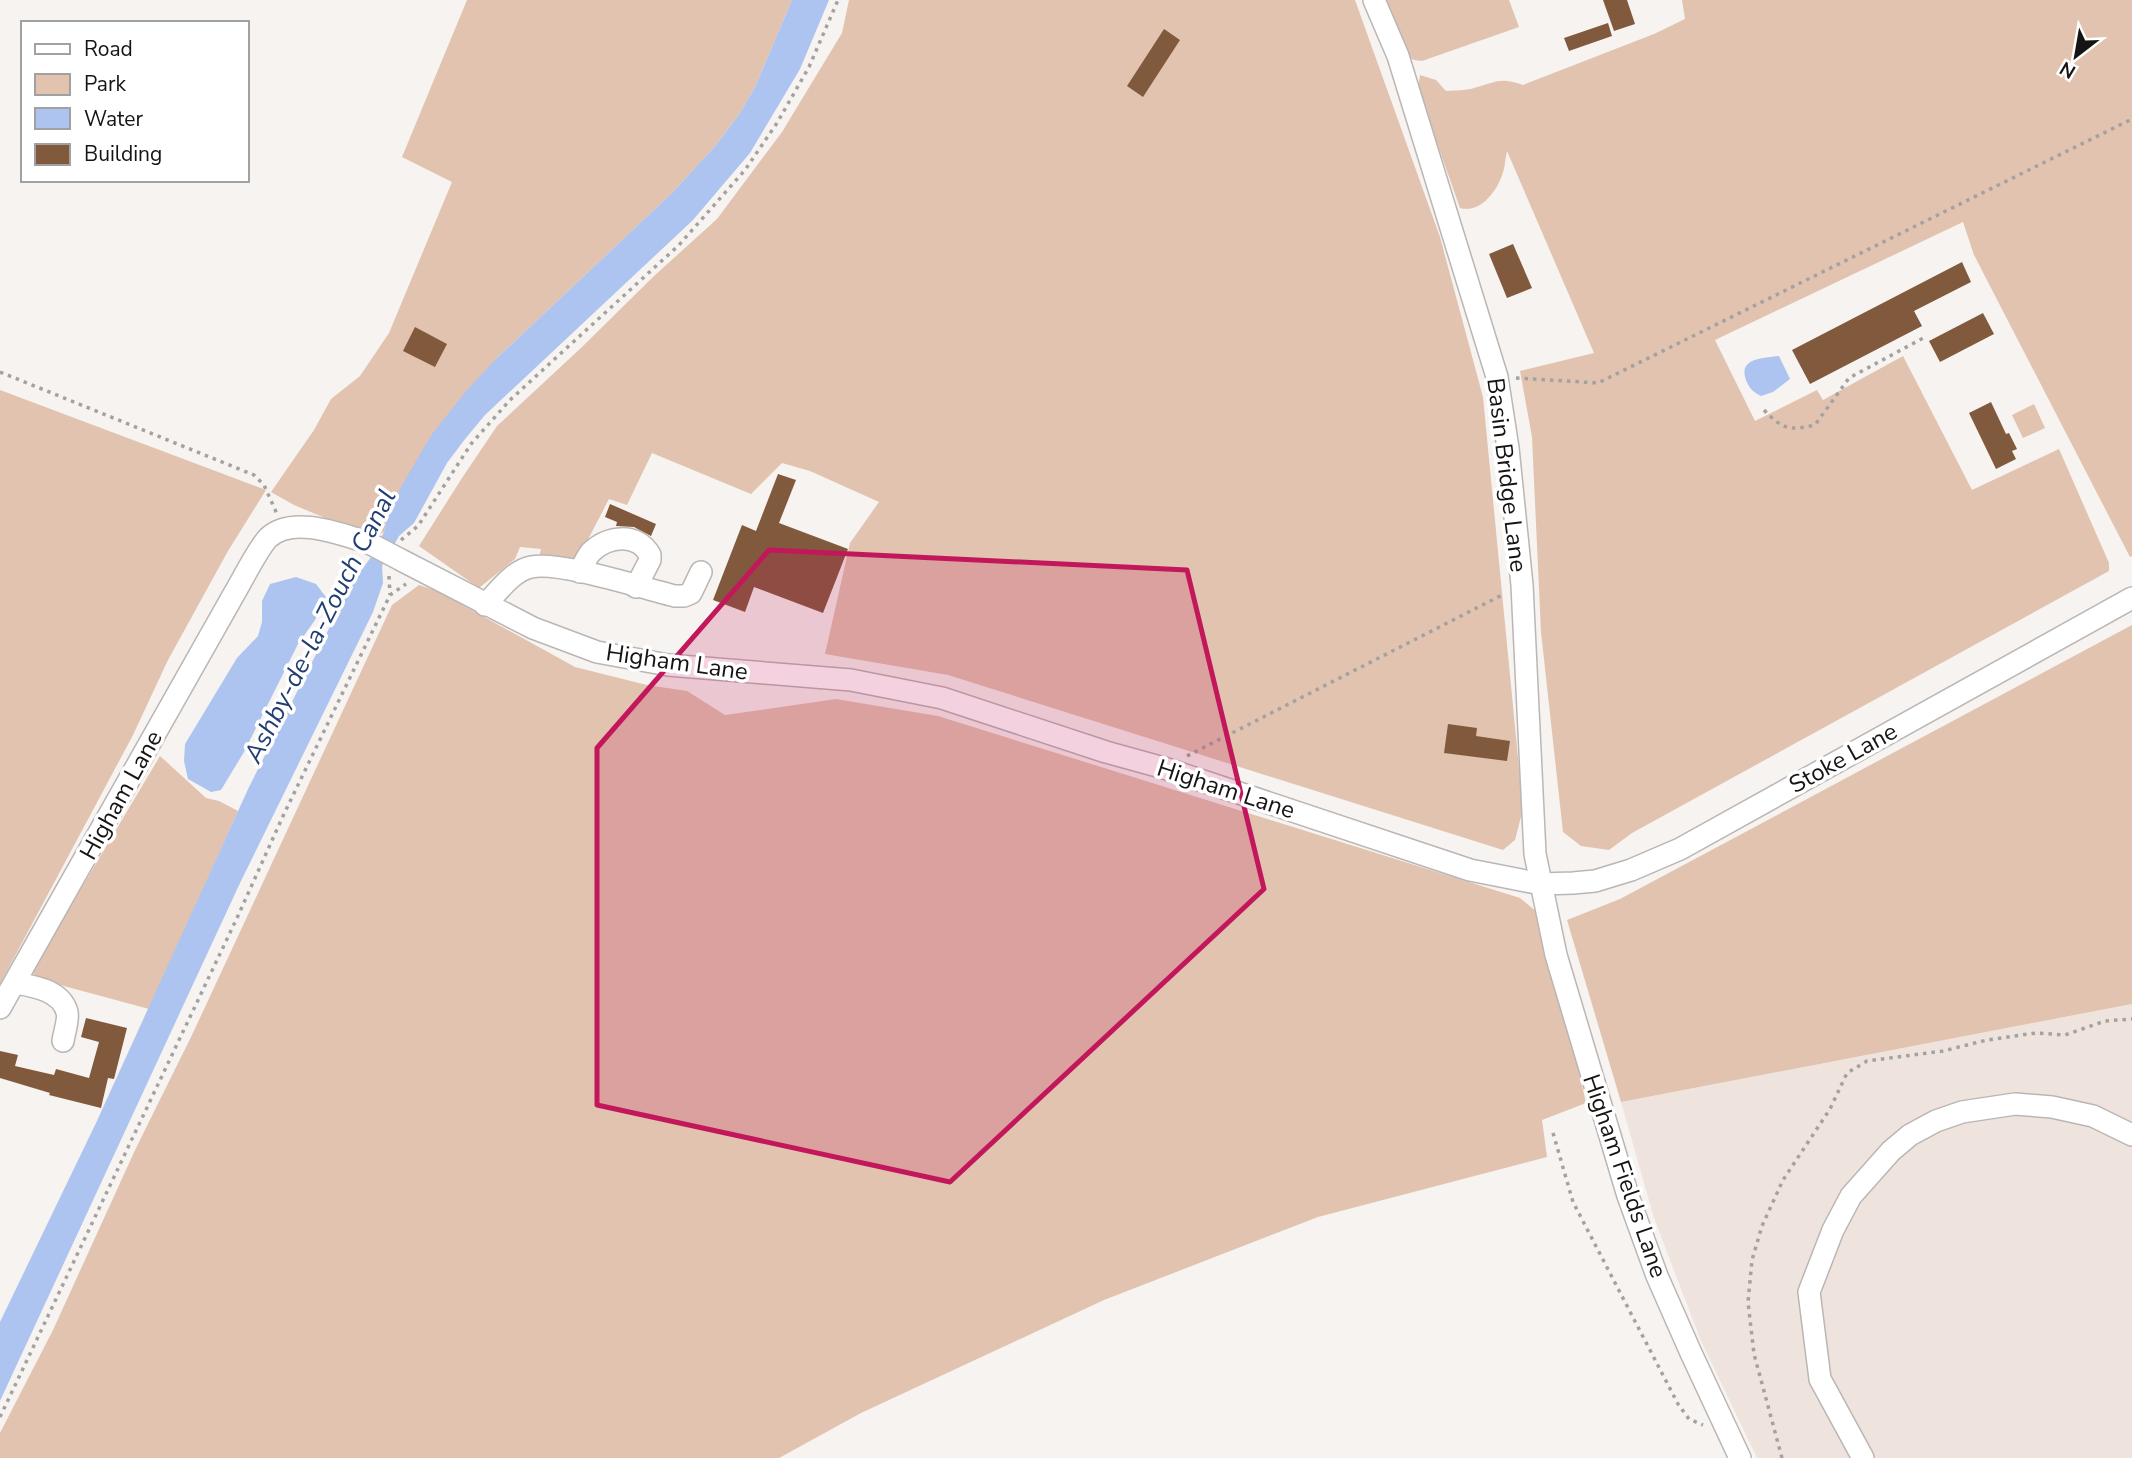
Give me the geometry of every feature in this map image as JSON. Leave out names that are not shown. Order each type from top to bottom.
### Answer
[{"type":"street","name":"Basin Bridge Lane","points":[[1374,0],[1398,56],[1497,377],[1508,448],[1522,585],[1535,854],[1541,884]]},
{"type":"street","name":"Higham Lane","points":[[0,1009],[234,594],[268,538],[285,528],[332,531],[367,542],[533,628],[597,652],[668,665],[850,681],[942,698],[1106,752],[1164,768],[1470,870],[1541,884]]},
{"type":"street","points":[[580,572],[590,554],[602,544],[614,539],[634,540],[641,543],[650,555],[636,587]]},
{"type":"street","points":[[485,605],[517,573],[530,567],[548,566],[580,572],[675,596],[691,593],[701,572]]},
{"type":"street","name":"Stoke Lane","points":[[1541,884],[1595,881],[1631,870],[1680,849],[2132,598]]},
{"type":"street","name":"Higham Fields Lane","points":[[1541,884],[1556,955],[1628,1196],[1657,1276],[1740,1458]]},
{"type":"street","points":[[15,983],[35,986],[57,996],[67,1013],[63,1041]]},
{"type":"street","points":[[1863,1458],[1820,1378],[1809,1292],[1833,1230],[1851,1196],[1891,1151],[1910,1135],[1936,1121],[1962,1112],[2015,1104],[2052,1107],[2094,1116],[2132,1135]]},
{"type":"path","points":[[0,1416],[390,595],[402,538],[418,526],[471,444],[510,400],[679,245],[745,170],[777,123],[809,67],[838,0]]},
{"type":"path","points":[[1497,377],[1598,383],[2132,119]]},
{"type":"path","points":[[1763,410],[1777,424],[1794,430],[1815,425],[1849,378],[1927,336]]},
{"type":"path","points":[[0,372],[254,475],[264,485],[285,528]]},
{"type":"path","points":[[1164,768],[1522,585]]},
{"type":"path","points":[[1553,1133],[1573,1202],[1678,1404],[1689,1419],[1703,1425],[1722,1420]]},
{"type":"highlighted area","points":[[769,550],[1187,570],[1264,889],[950,1182],[597,1105],[597,748]]},
{"type":"shaded area","points":[[2132,1004],[2132,1458],[1757,1458],[1701,1341],[1654,1218],[1621,1102]]},
{"type":"green space","points":[[467,0],[792,0],[755,87],[716,145],[672,193],[497,358],[388,514],[384,532],[373,538],[294,505],[271,492],[314,430],[331,399],[360,376],[389,333],[452,182],[402,157]]},
{"type":"green space","points":[[849,0],[1355,0],[1440,237],[1483,397],[1523,809],[1515,840],[1503,850],[948,675],[825,654],[850,543],[879,502],[810,471],[782,463],[751,494],[652,453],[627,505],[609,499],[580,555],[563,563],[538,560],[541,549],[520,547],[515,559],[479,588],[419,546],[497,426],[717,219],[782,132],[842,33]]},
{"type":"green space","points":[[1386,0],[1509,0],[1519,27],[1422,61],[1414,60],[1409,57]]},
{"type":"green space","points":[[1682,0],[2132,0],[2132,556],[2130,557],[1974,255],[1963,222],[1715,340],[1755,421],[1817,390],[1823,400],[1903,356],[1972,490],[2059,449],[2109,563],[2109,571],[1632,833],[1609,850],[1581,846],[1563,832],[1541,632],[1532,437],[1520,371],[1594,353],[1507,151],[1502,175],[1490,196],[1473,208],[1460,208],[1418,89],[1420,75],[1436,80],[1446,91],[1467,90],[1503,81],[1523,85],[1654,34],[1685,19]]},
{"type":"green space","points":[[0,390],[266,490],[228,551],[168,660],[133,735],[0,984]]},
{"type":"green space","points":[[2034,404],[2045,428],[2023,438],[2012,415]]},
{"type":"green space","points":[[419,585],[437,591],[575,667],[647,685],[687,691],[725,715],[836,699],[938,716],[1520,898],[1538,913],[1549,940],[1586,1103],[1542,1120],[1547,1157],[1318,1217],[1104,1300],[861,1413],[779,1458],[0,1458],[0,1433],[53,1330],[392,605]]},
{"type":"green space","points":[[2132,625],[2132,1004],[1621,1102],[1567,920],[1620,899]]},
{"type":"green space","points":[[160,756],[206,798],[219,801],[238,811],[149,1009],[38,979],[32,971]]},
{"type":"water","points":[[792,0],[829,0],[800,69],[750,153],[693,220],[485,415],[447,463],[414,523],[399,536],[382,566],[383,583],[373,612],[240,883],[0,1401],[0,1322],[96,1123],[249,787],[351,585],[371,557],[384,532],[388,514],[402,485],[432,434],[467,390],[497,358],[672,193],[716,145],[755,87]]},
{"type":"water","points":[[1779,356],[1790,379],[1773,392],[1761,396],[1748,385],[1744,373],[1746,367],[1754,360]]},
{"type":"water","points":[[296,577],[316,584],[326,597],[315,620],[298,644],[244,752],[221,790],[211,792],[188,779],[184,761],[185,744],[237,658],[258,636],[262,622],[262,601],[270,584]]},
{"type":"building","points":[[1603,0],[1627,0],[1635,24],[1614,31]]},
{"type":"building","points":[[1608,23],[1612,36],[1569,51],[1564,38]]},
{"type":"building","points":[[1164,29],[1180,40],[1143,97],[1127,86]]},
{"type":"building","points":[[1513,244],[1532,288],[1507,298],[1489,254]]},
{"type":"building","points":[[1962,262],[1971,282],[1914,311],[1922,326],[1810,384],[1792,350]]},
{"type":"building","points":[[1983,313],[1994,334],[1940,362],[1929,341]]},
{"type":"building","points":[[415,327],[447,344],[435,367],[403,351]]},
{"type":"building","points":[[1991,402],[2006,434],[2009,433],[2017,449],[2012,451],[2016,459],[1996,469],[1969,413]]},
{"type":"building","points":[[778,474],[796,480],[779,523],[848,549],[823,613],[754,587],[745,612],[713,600],[742,525],[756,531]]},
{"type":"building","points":[[610,504],[656,524],[651,536],[634,527],[616,526],[617,522],[605,517]]},
{"type":"building","points":[[1448,724],[1477,728],[1476,736],[1510,741],[1507,761],[1444,753]]},
{"type":"building","points":[[86,1018],[127,1028],[114,1079],[108,1078],[101,1108],[49,1095],[50,1093],[0,1078],[0,1051],[18,1055],[15,1066],[54,1075],[56,1069],[89,1078],[99,1042],[81,1037]]},
{"type":"water label","name":"Ashby-de-la-Zouch Canal","points":[[320,626]]}]
